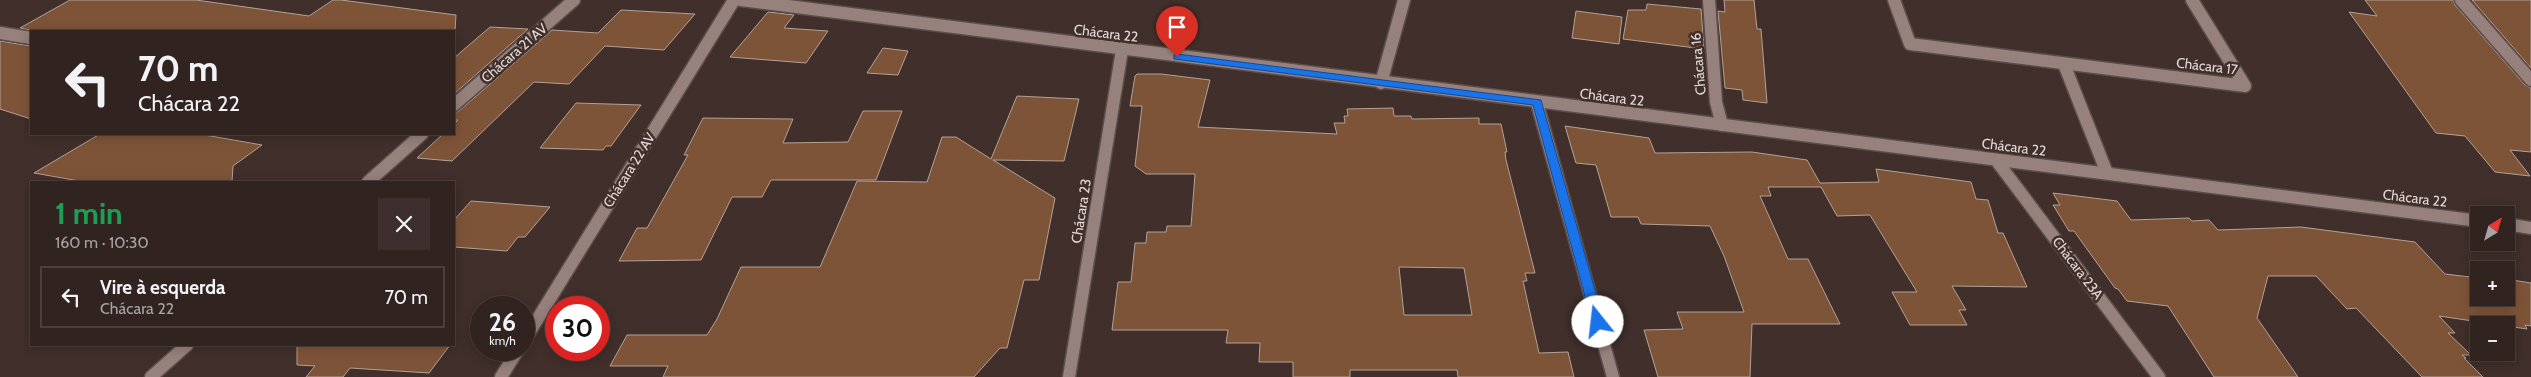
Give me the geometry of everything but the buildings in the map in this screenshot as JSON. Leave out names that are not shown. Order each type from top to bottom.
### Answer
[{"type":"street","name":"Chácara 21 AV","points":[[455,104],[574,0]]},
{"type":"street","name":"Chácara 22 AV","points":[[535,323],[734,0]]},
{"type":"street","name":"Chácara 22","points":[[741,0],[776,2],[1122,50],[2470,220]]},
{"type":"street","points":[[1381,83],[1404,0]]},
{"type":"street","name":"Chácara 16","points":[[1710,0],[1716,102],[1722,125]]},
{"type":"street","name":"Chácara 17","points":[[1894,0],[1910,44],[2245,86],[2192,0]]},
{"type":"street","points":[[2461,0],[2531,80]]},
{"type":"street","points":[[0,33],[30,38]]},
{"type":"street","name":"Chácara 23","points":[[1069,377],[1122,50]]},
{"type":"street","points":[[2064,64],[2107,174]]},
{"type":"street","points":[[1537,102],[1613,377]]},
{"type":"street","points":[[369,181],[421,135]]},
{"type":"street","name":"Chácara 23A","points":[[1996,160],[2159,377]]},
{"type":"street","points":[[2515,225],[2531,228]]},
{"type":"street","points":[[151,377],[186,346]]},
{"type":"street","points":[[501,377],[511,361]]},
{"type":"route","points":[[1177,57],[1537,102],[1598,322]]}]
